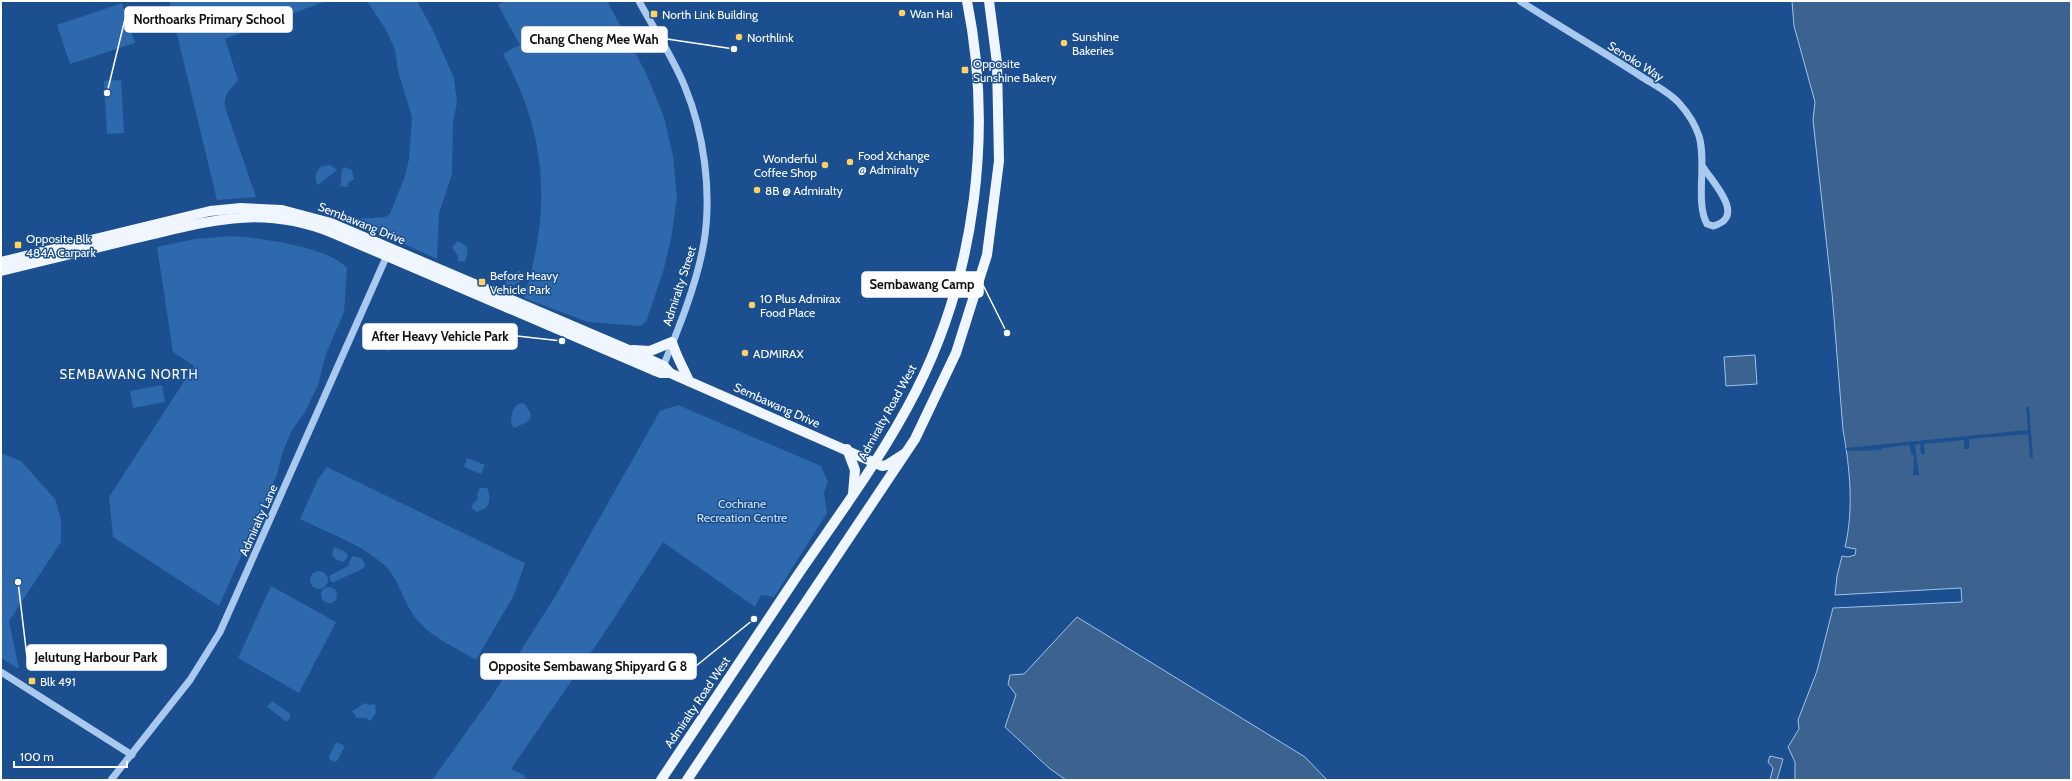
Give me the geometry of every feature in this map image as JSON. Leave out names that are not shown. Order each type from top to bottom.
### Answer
[{"type":"main road","name":"Admiralty Road West","points":[[661,780],[792,583],[852,499],[916,390],[935,346],[958,276],[974,198],[978,112],[973,45],[967,1]]},
{"type":"main road","points":[[687,780],[904,454],[932,406],[956,353],[987,255],[999,161],[998,78],[990,1]]},
{"type":"main road","name":"Sembawang Drive","points":[[1,262],[210,211],[241,208],[282,210],[312,217],[388,253],[689,381],[874,462]]},
{"type":"main road","name":"Sembawang Drive","points":[[1,271],[209,220],[267,216],[314,225],[388,253],[629,350],[665,371]]},
{"type":"main road","points":[[629,350],[650,351],[660,349],[672,342],[677,356],[682,361],[689,381]]},
{"type":"main road","points":[[847,449],[855,470],[852,499]]},
{"type":"main road","points":[[874,462],[882,466],[904,454]]},
{"type":"street","name":"Admiralty Street","points":[[639,1],[682,80],[691,103],[702,147],[705,180],[706,223],[704,243],[693,284],[672,342],[665,371]]},
{"type":"street","name":"Senoko Way","points":[[1521,1],[1630,69],[1678,101],[1695,126],[1699,138],[1703,167],[1702,210],[1707,224],[1713,226],[1725,221],[1728,218],[1727,207],[1724,197],[1703,167]]},
{"type":"street","name":"Admiralty Lane","points":[[111,780],[190,680],[220,632],[388,253]]},
{"type":"street","points":[[1,672],[132,755]]},
{"type":"green space","points":[[169,1],[326,1],[225,39],[238,80],[226,96],[225,107],[256,197],[217,200]]},
{"type":"green space","points":[[367,1],[417,1],[432,28],[454,78],[457,103],[453,122],[452,174],[439,213],[437,259],[354,221],[355,219],[385,217],[390,214],[405,176],[409,159],[412,117],[398,71],[395,50],[386,30]]},
{"type":"green space","points":[[505,1],[607,1],[646,73],[664,117],[673,156],[677,198],[671,239],[663,272],[646,322],[640,326],[588,322],[524,298],[533,265],[538,234],[541,204],[540,174],[537,144],[529,115],[518,85],[503,54],[520,45],[498,5]]},
{"type":"green space","points":[[122,3],[135,43],[70,64],[57,25]]},
{"type":"green space","points":[[121,80],[124,133],[107,134],[104,81]]},
{"type":"green space","points":[[330,165],[337,170],[318,185],[316,177],[318,171],[322,166]]},
{"type":"green space","points":[[344,167],[352,170],[354,180],[347,184],[348,187],[340,186]]},
{"type":"green space","points":[[232,236],[292,244],[325,254],[337,260],[347,268],[344,312],[326,354],[318,385],[305,412],[292,430],[282,454],[277,475],[219,606],[113,537],[109,497],[194,366],[173,352],[157,247],[195,239]]},
{"type":"green space","points":[[458,241],[468,250],[465,262],[458,261],[458,256],[452,247]]},
{"type":"green space","points":[[520,270],[525,279],[508,288],[504,279]]},
{"type":"green space","points":[[399,328],[389,352],[385,344],[386,336],[391,330]]},
{"type":"green space","points":[[162,385],[165,402],[133,408],[130,391]]},
{"type":"green space","points":[[521,403],[526,405],[531,416],[530,419],[514,428],[511,417],[515,407]]},
{"type":"green space","name":"Cochrane Recreation Centre","points":[[678,405],[821,466],[828,482],[824,492],[827,513],[774,597],[761,595],[755,607],[663,542],[607,629],[511,769],[526,776],[522,780],[432,780],[492,696],[556,595],[660,411]]},
{"type":"green space","points":[[1,453],[21,461],[55,499],[61,520],[61,542],[9,621],[19,669],[1,658]]},
{"type":"green space","points":[[467,458],[485,465],[481,474],[464,467]]},
{"type":"green space","points":[[327,467],[525,563],[514,595],[476,660],[434,635],[420,623],[410,609],[397,582],[383,564],[354,544],[300,519],[318,479]]},
{"type":"green space","points":[[480,488],[487,488],[489,500],[486,508],[477,512],[471,508],[474,502],[478,499],[477,494]]},
{"type":"green space","points":[[334,547],[346,552],[348,557],[343,562],[335,559],[332,554]]},
{"type":"green space","points":[[352,556],[361,558],[365,564],[364,568],[331,582],[329,576],[348,566]]},
{"type":"green space","points":[[319,571],[325,574],[328,580],[325,586],[319,589],[313,586],[310,580],[313,574]]},
{"type":"green space","points":[[271,586],[336,622],[299,693],[238,658]]},
{"type":"green space","points":[[326,587],[332,587],[337,592],[335,601],[332,603],[326,603],[321,598],[321,592]]},
{"type":"green space","points":[[272,701],[290,714],[290,718],[287,722],[267,707]]},
{"type":"green space","points":[[365,703],[370,705],[375,704],[376,713],[370,721],[366,718],[357,718],[352,711]]},
{"type":"green space","points":[[336,742],[345,746],[335,762],[330,760],[329,757]]},
{"type":"shaded area","points":[[1792,1],[2071,1],[2071,780],[1795,780],[1795,762],[1788,747],[1799,729],[1798,720],[1817,671],[1833,608],[1962,602],[1961,588],[1835,595],[1837,576],[1842,556],[1848,557],[1855,555],[1856,549],[1845,547],[1848,533],[1850,504],[1848,459],[1843,430],[1832,293],[1813,120],[1815,102],[1794,26]]},
{"type":"shaded area","points":[[1755,355],[1757,384],[1726,386],[1724,357]]},
{"type":"shaded area","points":[[1077,617],[1305,757],[1327,780],[1066,780],[1049,768],[1005,727],[1016,695],[1008,684],[1010,675],[1024,674]]},
{"type":"shaded area","points":[[1770,756],[1783,759],[1777,780],[1770,780],[1773,768],[1768,762]]},
{"type":"pier","points":[[2026,407],[2029,407],[2033,458],[2030,458],[2028,434],[1969,439],[1969,449],[1964,449],[1964,440],[1924,444],[1925,454],[1921,454],[1920,444],[1915,445],[1919,475],[1913,475],[1914,455],[1911,455],[1910,445],[1882,448],[1882,450],[1847,451],[1846,448],[2028,430]]},
{"type":"place","name":"Wan Hai","points":[[902,13]]},
{"type":"place","name":"North Link Building","points":[[654,14]]},
{"type":"place","name":"Northlink","points":[[739,37]]},
{"type":"place","name":"Sunshine Bakeries","points":[[1064,43]]},
{"type":"place","name":"Chang Cheng Mee Wah","points":[[734,49]]},
{"type":"place","name":"Opposite Sunshine Bakery","points":[[965,70]]},
{"type":"place","name":"Northoarks Primary School","points":[[107,93]]},
{"type":"place","name":"Food Xchange @ Admiralty","points":[[850,162]]},
{"type":"place","name":"Wonderful Coffee Shop","points":[[825,165]]},
{"type":"place","name":"8B @ Admiralty","points":[[757,190]]},
{"type":"place","name":"Opposite Blk 484A Carpark","points":[[18,245]]},
{"type":"place","name":"Before Heavy Vehicle Park","points":[[482,282]]},
{"type":"place","name":"10 Plus Admirax Food Place","points":[[752,305]]},
{"type":"place","name":"Sembawang Camp","points":[[1007,333]]},
{"type":"place","name":"After Heavy Vehicle Park","points":[[562,341]]},
{"type":"place","name":"ADMIRAX","points":[[745,353]]},
{"type":"place","name":"Jelutung Harbour Park","points":[[18,582]]},
{"type":"place","name":"Opposite Sembawang Shipyard G 8","points":[[754,619]]},
{"type":"place","name":"Blk 491","points":[[32,681]]},
{"type":"district","name":"SEMBAWANG NORTH","points":[[129,374]]}]
